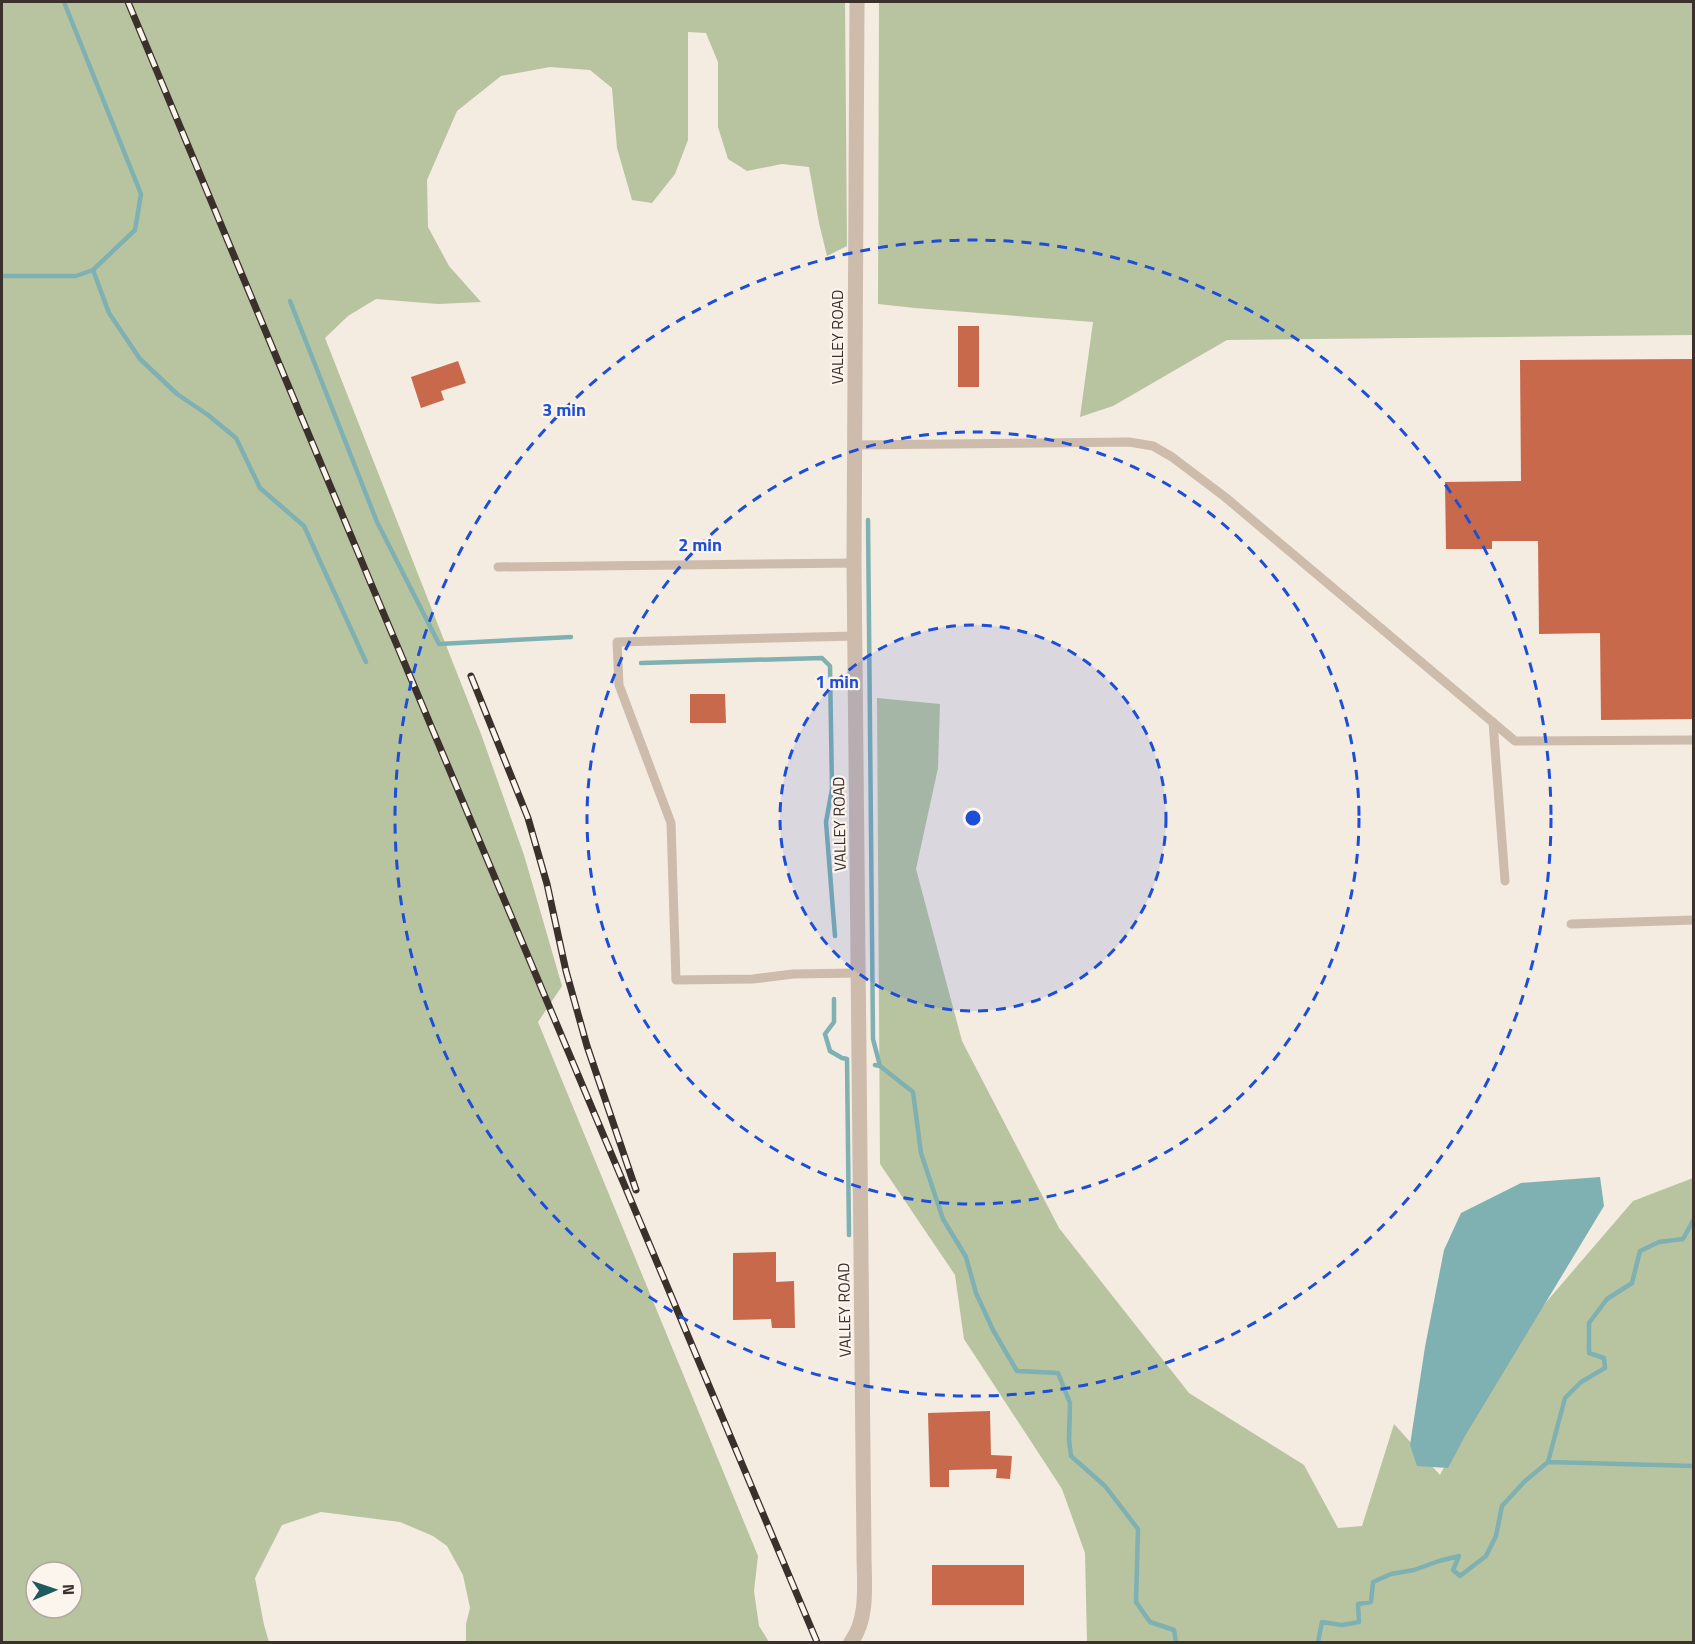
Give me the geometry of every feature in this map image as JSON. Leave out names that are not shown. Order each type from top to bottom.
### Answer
[{"type":"street","name":"VALLEY ROAD","points":[[851,1642],[858,1633],[864,1583],[854,563],[856,2]]},
{"type":"lane","points":[[854,445],[1129,442],[1153,446],[1172,457],[1225,497],[1515,741],[1694,740]]},
{"type":"lane","points":[[498,567],[854,563]]},
{"type":"lane","points":[[855,636],[617,642],[619,685],[671,823],[676,980],[753,979],[793,974],[858,972]]},
{"type":"lane","points":[[1493,722],[1505,882]]},
{"type":"lane","points":[[1570,924],[1694,920]]},
{"type":"green space","points":[[2,2],[845,2],[847,246],[827,256],[809,167],[782,164],[747,171],[728,159],[718,127],[718,62],[706,33],[688,32],[688,140],[675,174],[652,203],[632,200],[617,148],[612,88],[590,70],[550,67],[501,76],[457,111],[427,180],[428,227],[449,266],[481,302],[438,304],[376,299],[348,316],[325,338],[481,734],[524,855],[562,986],[538,1022],[758,1556],[754,1591],[759,1626],[769,1642],[468,1642],[466,1641],[466,1624],[470,1608],[463,1575],[447,1546],[433,1536],[400,1522],[321,1512],[282,1525],[255,1578],[269,1642],[2,1642]]},
{"type":"green space","points":[[879,2],[1693,2],[1693,335],[1227,340],[1113,406],[1080,417],[1093,322],[878,304]]},
{"type":"green space","points":[[877,698],[940,704],[938,768],[916,869],[962,1041],[1059,1228],[1189,1393],[1304,1465],[1338,1528],[1362,1526],[1394,1424],[1440,1475],[1505,1350],[1633,1201],[1693,1178],[1693,1642],[1087,1642],[1085,1553],[1062,1489],[964,1339],[955,1275],[880,1164]]},
{"type":"water","points":[[1600,1177],[1604,1206],[1448,1468],[1417,1466],[1410,1445],[1425,1347],[1444,1250],[1461,1213],[1521,1183]]},
{"type":"building","points":[[958,326],[979,326],[979,387],[958,387]]},
{"type":"building","points":[[1694,359],[1694,719],[1601,720],[1600,633],[1539,634],[1538,541],[1492,541],[1492,549],[1446,549],[1445,482],[1521,481],[1520,360]]},
{"type":"building","points":[[458,361],[466,383],[441,391],[444,400],[421,408],[411,377]]},
{"type":"building","points":[[690,694],[725,694],[726,723],[690,723]]},
{"type":"building","points":[[776,1252],[776,1282],[794,1281],[795,1328],[772,1328],[771,1319],[733,1320],[733,1253]]},
{"type":"building","points":[[990,1411],[991,1455],[1012,1456],[1010,1479],[996,1478],[997,1469],[949,1470],[949,1487],[930,1487],[928,1413]]},
{"type":"building","points":[[932,1565],[1024,1565],[1024,1605],[932,1605]]},
{"type":"waterway","points":[[64,2],[141,194],[135,230],[93,270],[109,313],[140,359],[177,394],[236,438],[260,488],[304,526],[366,662]]},
{"type":"waterway","points":[[2,276],[76,276],[93,270]]},
{"type":"waterway","points":[[290,301],[377,522],[439,644],[571,637]]},
{"type":"waterway","points":[[868,520],[873,1039],[880,1066]]},
{"type":"waterway","points":[[641,663],[822,658],[830,666],[832,789],[826,822],[835,936]]},
{"type":"waterway","points":[[834,999],[834,1022],[825,1034],[830,1051],[847,1059],[849,1235]]},
{"type":"waterway","points":[[875,1065],[880,1066],[913,1092],[921,1153],[943,1219],[966,1257],[976,1293],[993,1330],[1017,1371],[1058,1373],[1070,1403],[1071,1456],[1105,1486],[1138,1529],[1136,1602],[1150,1622],[1174,1630],[1176,1642]]},
{"type":"waterway","points":[[1318,1642],[1322,1622],[1342,1625],[1359,1622],[1358,1604],[1371,1602],[1373,1582],[1391,1574],[1414,1570],[1459,1556],[1453,1570],[1460,1576],[1486,1556],[1496,1536],[1502,1506],[1525,1481],[1548,1462],[1565,1398],[1581,1382],[1605,1368],[1604,1358],[1589,1353],[1589,1323],[1607,1299],[1632,1283],[1640,1251],[1659,1242],[1683,1239],[1694,1219]]},
{"type":"waterway","points":[[1548,1462],[1694,1466]]},
{"type":"railway","points":[[128,2],[817,1642]]},
{"type":"railway","points":[[471,676],[528,818],[547,884],[566,971],[587,1046],[636,1190]]}]
